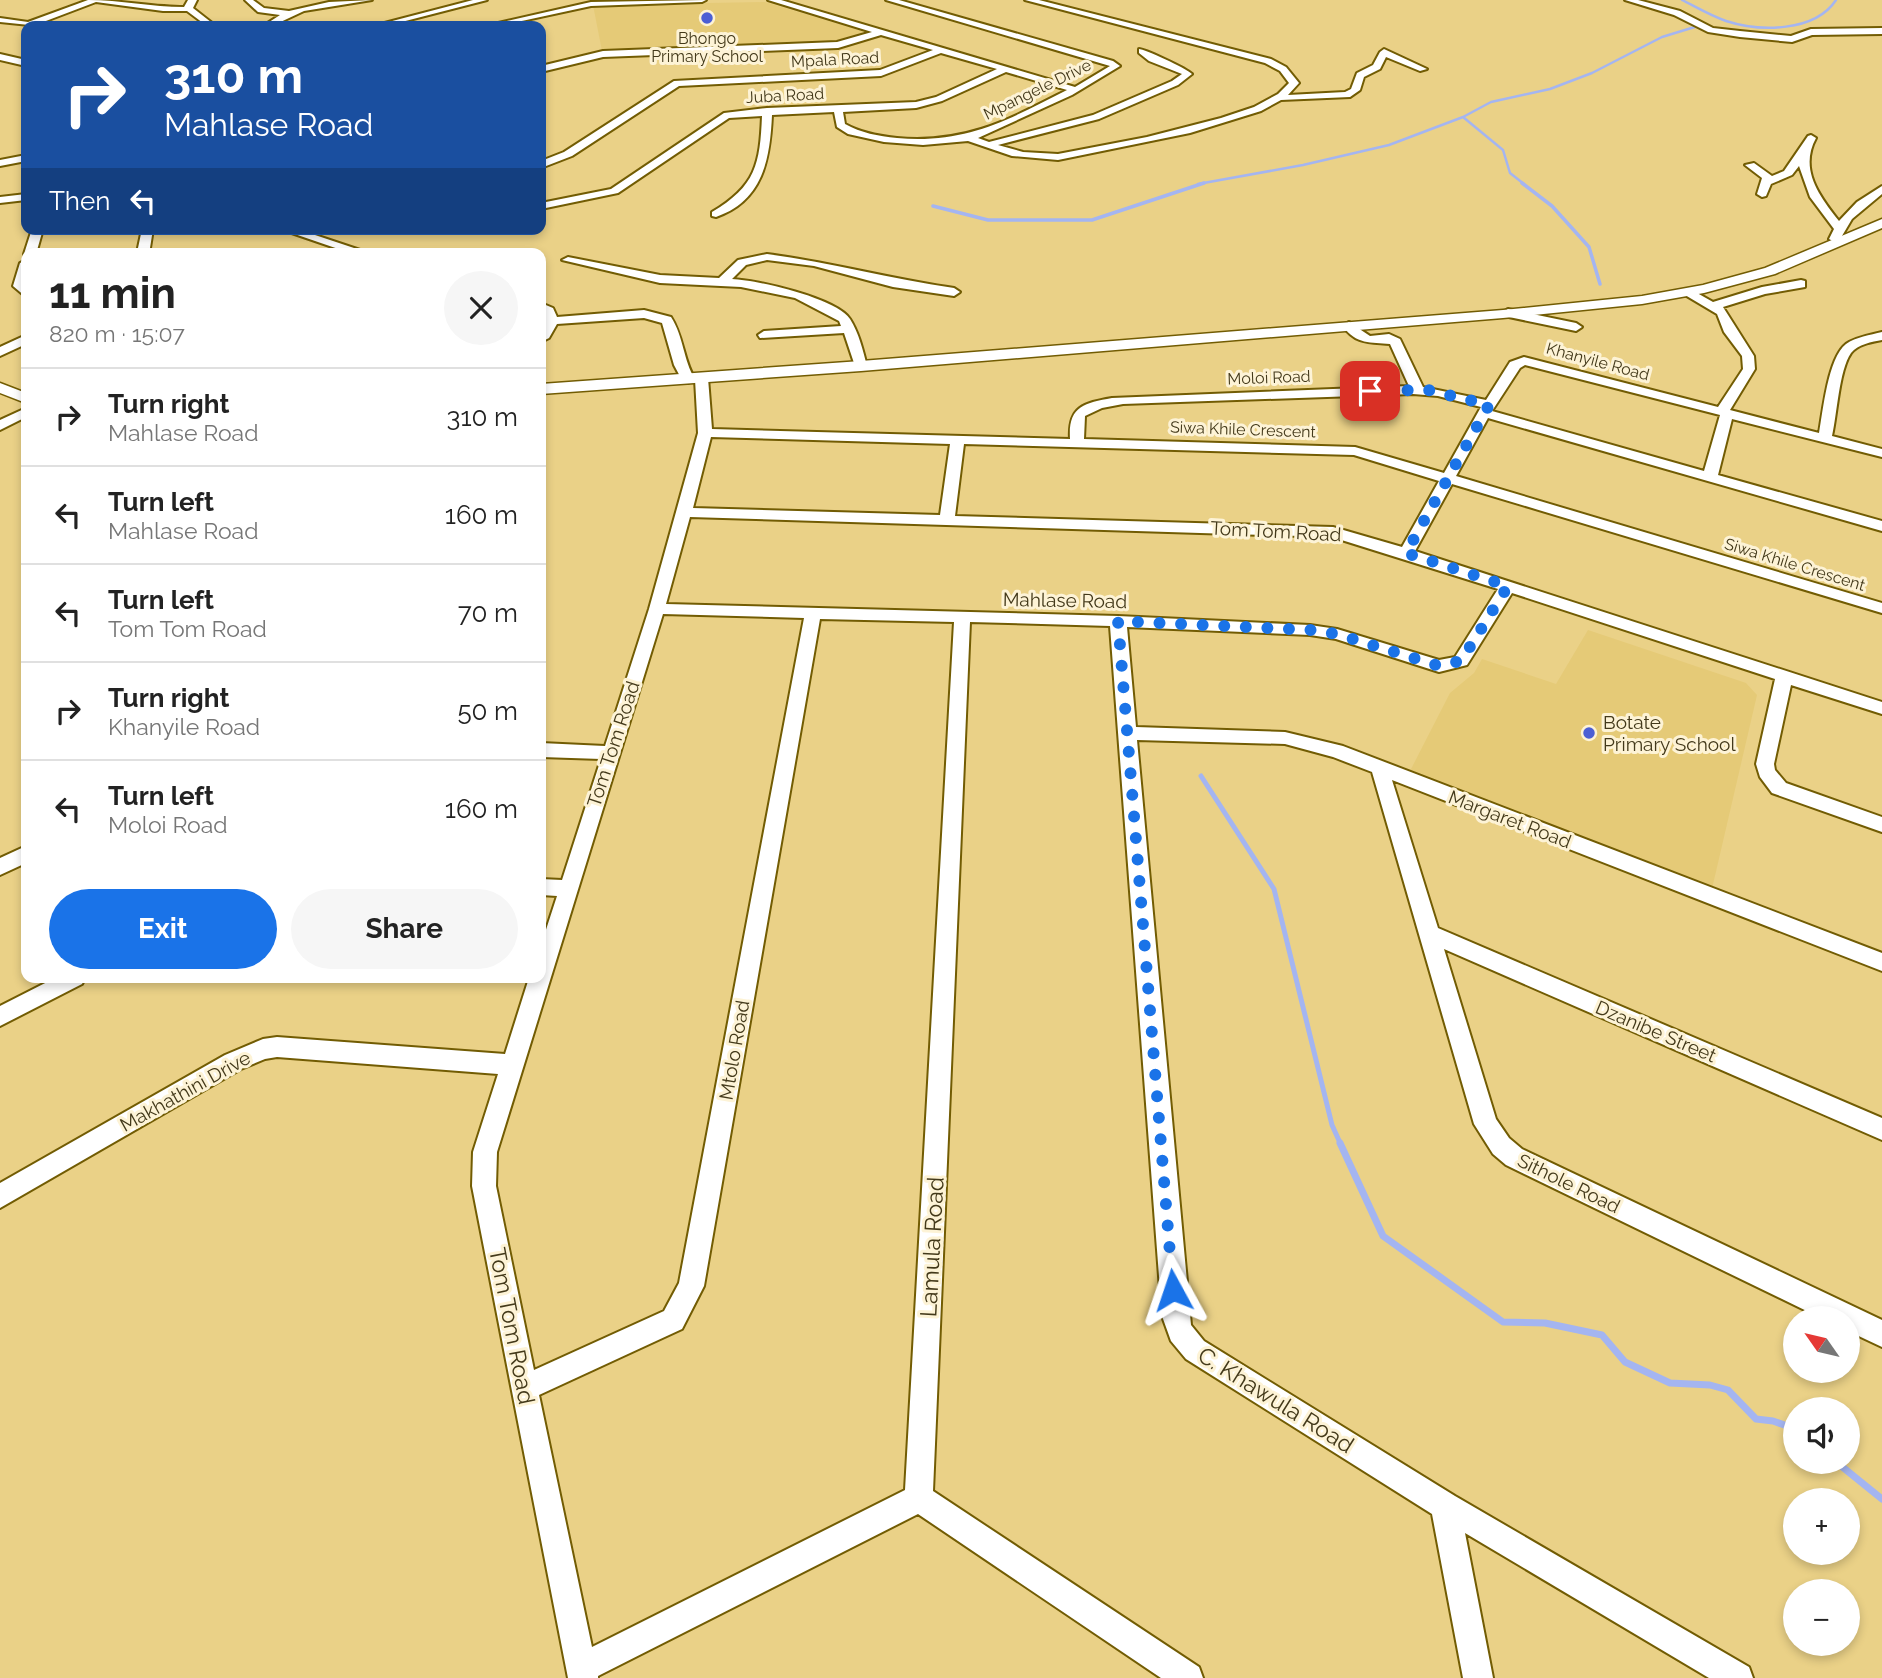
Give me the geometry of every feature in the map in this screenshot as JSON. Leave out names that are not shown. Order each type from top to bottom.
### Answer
[{"type":"street","points":[[44,21],[95,0],[163,9],[191,4],[207,21]]},
{"type":"street","points":[[249,0],[255,10],[260,12],[290,13],[368,0]]},
{"type":"street","points":[[397,21],[483,0]]},
{"type":"street","points":[[512,21],[591,4],[702,0]]},
{"type":"street","points":[[772,0],[1073,89]]},
{"type":"street","name":"Mpangele Drive","points":[[838,108],[840,125],[862,135],[891,141],[970,138],[1115,66],[890,0]]},
{"type":"street","points":[[1029,0],[1268,61],[1283,69],[1294,83],[1282,98]]},
{"type":"street","points":[[1629,0],[1677,13],[1712,30],[1740,34],[1792,39],[1808,33],[1882,31]]},
{"type":"street","points":[[276,21],[290,13]]},
{"type":"street","points":[[1,21],[21,24]]},
{"type":"street","points":[[546,68],[603,54],[838,45],[882,32]]},
{"type":"street","name":"Mpala Road","points":[[546,163],[568,154],[677,83],[881,73],[941,50]]},
{"type":"street","points":[[988,145],[1096,117],[1175,83],[1187,74],[1176,66],[1147,57],[1142,51]]},
{"type":"street","points":[[970,138],[1027,156],[1058,157],[1178,134],[1282,98],[1347,95],[1355,90],[1360,75],[1377,68],[1384,52],[1423,69]]},
{"type":"street","points":[[0,57],[21,62]]},
{"type":"street","name":"Juba Road","points":[[546,205],[614,191],[720,118],[735,113],[929,103],[1006,69]]},
{"type":"street","points":[[716,214],[743,200],[753,186],[766,146],[767,111]]},
{"type":"street","points":[[1811,138],[1803,147],[1802,154],[1815,199],[1838,227]]},
{"type":"street","points":[[1762,194],[1769,181],[1788,173],[1802,154]]},
{"type":"street","points":[[0,163],[21,159]]},
{"type":"street","points":[[1750,165],[1767,176],[1769,181]]},
{"type":"street","points":[[1832,246],[1838,227],[1852,212],[1882,189]]},
{"type":"street","points":[[0,200],[21,198]]},
{"type":"street","points":[[546,389],[861,366],[1642,300],[1770,271],[1882,223]]},
{"type":"street","points":[[304,235],[347,248]]},
{"type":"street","points":[[722,282],[742,262],[767,257],[832,267],[893,283],[954,292]]},
{"type":"street","points":[[568,260],[660,279],[755,285],[799,295],[844,319],[861,366]]},
{"type":"street","points":[[1712,306],[1736,301],[1762,291],[1801,284]]},
{"type":"street","points":[[1686,292],[1722,312],[1750,363],[1725,412],[1710,477]]},
{"type":"street","points":[[546,310],[549,311],[551,321],[546,333]]},
{"type":"street","points":[[1508,313],[1576,327]]},
{"type":"street","name":"Tom Tom Road","points":[[546,958],[657,609],[705,433],[694,378],[681,369],[672,327],[667,320],[644,314],[551,321]]},
{"type":"street","points":[[1349,326],[1354,334],[1368,340],[1381,341],[1389,338],[1396,341],[1396,348],[1414,376],[1417,390]]},
{"type":"street","points":[[764,335],[848,329]]},
{"type":"street","points":[[1825,438],[1834,392],[1847,351],[1859,342],[1882,336]]},
{"type":"street","points":[[0,352],[21,342]]},
{"type":"street","name":"Khanyile Road","points":[[1406,553],[1487,409],[1515,365],[1524,361],[1882,453]]},
{"type":"street","points":[[0,388],[21,396]]},
{"type":"street","name":"Moloi Road","points":[[1077,441],[1077,419],[1081,414],[1098,405],[1123,400],[1417,390],[1451,394],[1487,409],[1882,526]]},
{"type":"street","points":[[0,426],[21,415]]},
{"type":"street","name":"Siwa Khile Crescent","points":[[705,433],[1344,449],[1449,477],[1882,608]]},
{"type":"street","points":[[947,520],[958,439]]},
{"type":"street","name":"Tom Tom Road","points":[[684,512],[1315,530],[1349,536],[1406,553],[1882,708]]},
{"type":"street","name":"Mahlase Road","points":[[657,609],[1118,621],[1325,632],[1439,666],[1461,661],[1468,653],[1508,586]]},
{"type":"street","name":"Mtolo Road","points":[[524,1388],[673,1320],[691,1286],[813,613]]},
{"type":"street","name":"Lamula Road","points":[[919,1498],[962,619]]},
{"type":"street","name":"C. Khawula Road","points":[[1118,621],[1160,1158],[1175,1316],[1180,1332],[1195,1350],[1445,1506],[1738,1678]]},
{"type":"street","points":[[1784,677],[1765,764],[1770,780],[1779,788],[1882,825]]},
{"type":"street","name":"Margaret Road","points":[[1126,733],[1285,738],[1337,751],[1882,962]]},
{"type":"street","points":[[546,750],[610,752]]},
{"type":"street","name":"Sithole Road","points":[[1380,769],[1486,1124],[1501,1146],[1514,1157],[1882,1334]]},
{"type":"street","points":[[0,867],[21,856]]},
{"type":"street","points":[[546,887],[568,888]]},
{"type":"street","name":"Dzanibe Street","points":[[1430,933],[1882,1129]]},
{"type":"street","points":[[0,1017],[65,983]]},
{"type":"street","name":"Tom Tom Road","points":[[538,983],[485,1152],[484,1186],[582,1673]]},
{"type":"street","name":"Makhathini Drive","points":[[0,1196],[233,1062],[263,1049],[277,1047],[513,1065]]},
{"type":"street","points":[[582,1673],[919,1498],[1188,1678]]},
{"type":"street","points":[[1445,1506],[1478,1678]]},
{"type":"shaded area","name":"Bhongo Primary School","points":[[765,2],[862,31],[863,35],[839,42],[602,51],[593,5]]},
{"type":"shaded area","name":"Botate Primary School","points":[[1588,630],[1746,683],[1757,695],[1711,893],[1410,771],[1450,693],[1474,673],[1482,659],[1556,684]]},
{"type":"waterway","points":[[1682,0],[1726,21],[1770,28],[1801,24],[1827,11],[1836,0]]},
{"type":"waterway","points":[[1463,117],[1491,102],[1550,89],[1592,73],[1662,37],[1698,26]]},
{"type":"waterway","points":[[1198,184],[1303,165],[1389,145],[1463,117]]},
{"type":"waterway","points":[[1463,117],[1503,150],[1510,173],[1524,184]]},
{"type":"waterway","points":[[933,206],[988,220],[1092,220],[1204,183]]},
{"type":"waterway","points":[[1522,183],[1552,206],[1589,247],[1600,284]]},
{"type":"waterway","points":[[1201,776],[1274,889],[1332,1125],[1341,1145]]},
{"type":"waterway","points":[[1340,1143],[1383,1236],[1503,1322],[1545,1323],[1602,1335],[1625,1362],[1670,1383],[1710,1385],[1728,1390],[1756,1419],[1783,1424]]},
{"type":"waterway","points":[[1851,1474],[1882,1499]]},
{"type":"place","name":"Bhongo Primary School","points":[[707,18]]},
{"type":"place","name":"Botate Primary School","points":[[1589,733]]},
{"type":"route","points":[[1173,1290],[1160,1158],[1118,621],[1310,630],[1337,634],[1439,666],[1461,661],[1508,586],[1406,553],[1489,405],[1428,390],[1370,391]]}]
